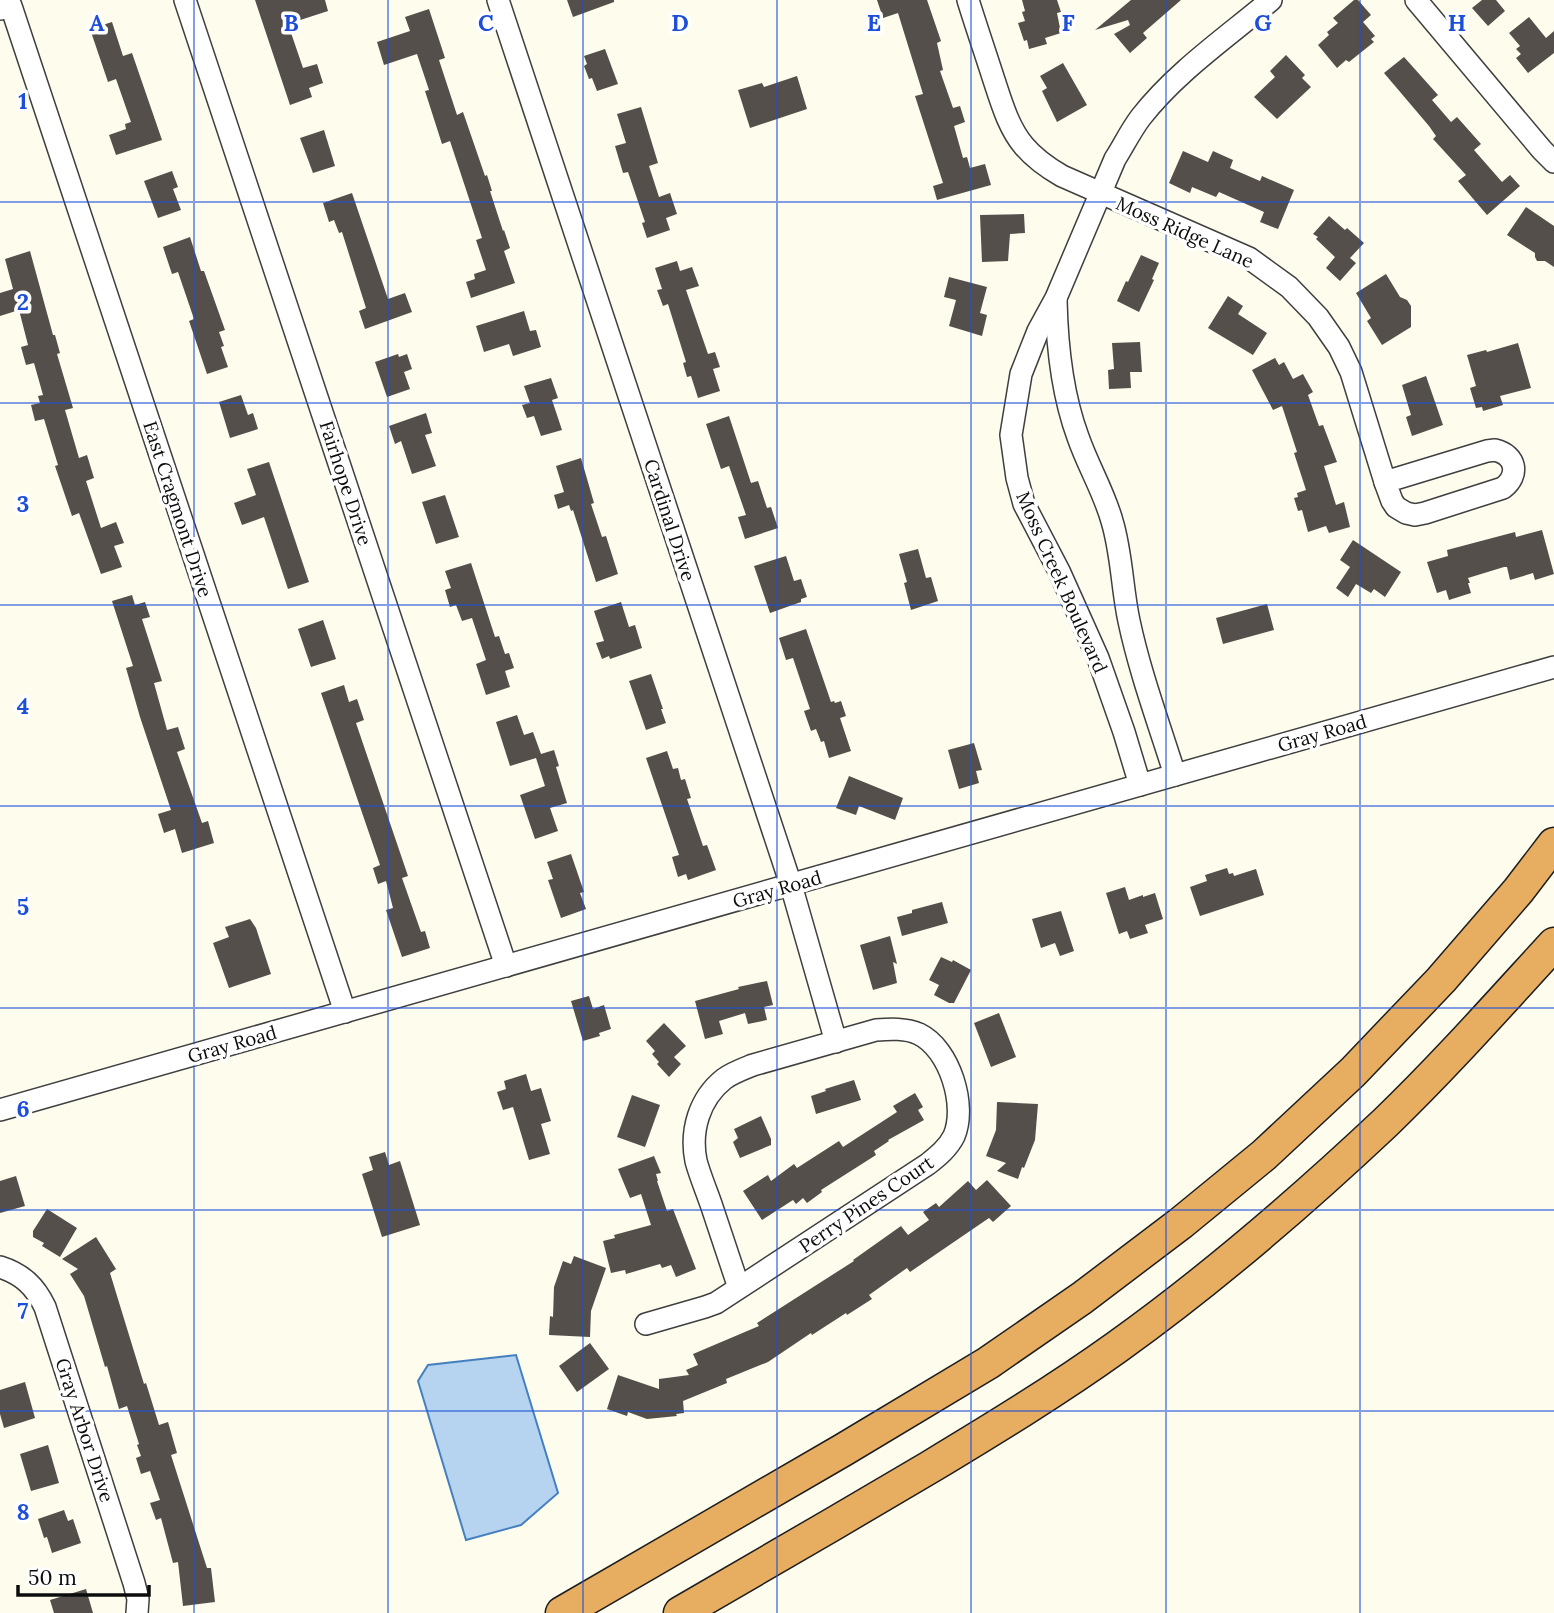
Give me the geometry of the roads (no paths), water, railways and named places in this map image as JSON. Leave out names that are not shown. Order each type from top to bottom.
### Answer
[{"type":"highway","points":[[562,1613],[988,1363],[1082,1298],[1181,1223],[1264,1155],[1353,1072],[1441,980],[1518,891],[1554,844]]},
{"type":"highway","points":[[680,1613],[1015,1415],[1117,1347],[1214,1273],[1297,1203],[1387,1120],[1476,1030],[1554,944]]},
{"type":"street","name":"Fairhope Drive","points":[[186,0],[506,966]]},
{"type":"street","name":"Cardinal Drive","points":[[498,0],[791,885],[836,1042]]},
{"type":"street","name":"Moss Ridge Lane","points":[[968,0],[1004,109],[1023,146],[1048,168],[1249,258],[1289,287],[1318,317],[1351,372],[1385,482],[1396,507],[1406,513],[1419,515],[1503,488],[1511,480],[1513,468],[1509,457],[1495,450],[1385,482]]},
{"type":"street","name":"Moss Creek Boulevard","points":[[1140,785],[1098,658],[1059,571],[1024,505],[1011,435],[1021,374],[1127,137],[1167,88],[1271,0]]},
{"type":"street","points":[[1416,0],[1554,162]]},
{"type":"street","name":"East Cragmont Drive","points":[[5,8],[345,1012]]},
{"type":"street","name":"Moss Creek Boulevard","points":[[1056,298],[1057,328],[1067,402],[1077,437],[1103,494],[1113,524],[1128,618],[1175,775]]},
{"type":"street","name":"Gray Road","points":[[0,1110],[1554,667]]},
{"type":"street","name":"Perry Pines Court","points":[[646,1324],[716,1303],[739,1288],[928,1164],[948,1146],[958,1122],[957,1096],[940,1054],[919,1034],[906,1030],[876,1030],[752,1065],[724,1079],[705,1100],[695,1129],[696,1161],[739,1288]]},
{"type":"street","name":"Gray Arbor Drive","points":[[0,1267],[26,1280],[38,1292],[45,1307],[134,1583],[138,1599],[136,1613]]},
{"type":"water","points":[[516,1355],[558,1493],[521,1525],[466,1540],[418,1381],[428,1365]]}]
